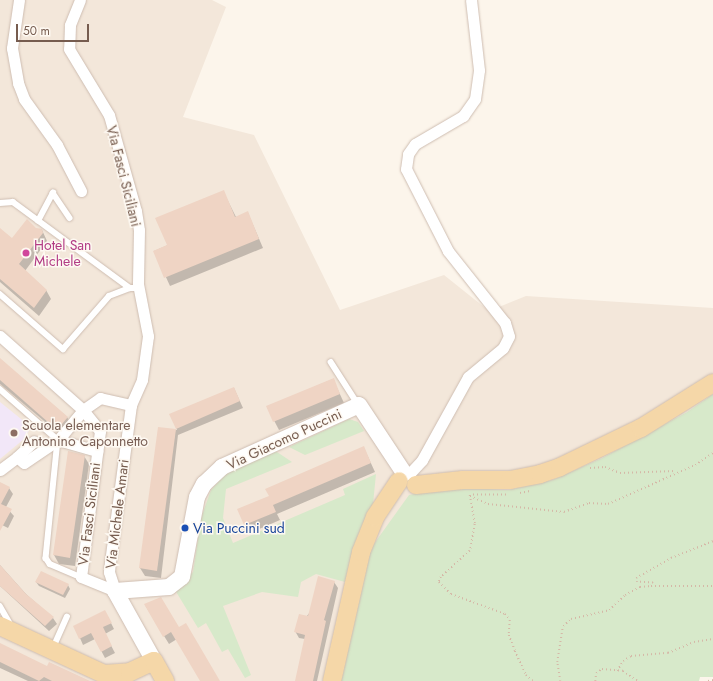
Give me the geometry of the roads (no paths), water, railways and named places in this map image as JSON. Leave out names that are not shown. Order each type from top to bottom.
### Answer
[{"type":"main road","points":[[332,681],[361,552],[387,514],[408,479],[448,474],[466,487],[536,475],[560,467],[641,428],[713,383]]},
{"type":"main road","name":"Via Giacomo Puccini","points":[[114,591],[169,587],[176,583],[184,571],[197,497],[204,484],[222,467],[359,405],[408,479]]},
{"type":"main road","name":"Via Michele Amari","points":[[114,591],[165,681]]},
{"type":"main road","points":[[1,613],[16,634],[104,674],[130,672],[154,661]]},
{"type":"street","points":[[19,0],[12,48],[24,99],[57,145],[81,191]]},
{"type":"street","name":"Via Fasci Siciliani","points":[[80,0],[70,25],[69,49],[109,115],[136,211],[134,288],[148,336],[148,348],[142,380],[131,405]]},
{"type":"street","points":[[408,479],[422,460],[468,376],[503,348],[509,336],[505,323],[448,251],[406,169],[408,154],[415,144],[463,116],[475,100],[479,70],[471,0]]},
{"type":"street","name":"Via Fasci Siciliani","points":[[0,336],[83,410],[100,431],[81,577]]},
{"type":"street","points":[[17,457],[24,463],[58,440],[83,410],[100,398],[131,405]]},
{"type":"street","name":"Via Michele Amari","points":[[114,591],[109,572],[131,405]]},
{"type":"street","points":[[58,440],[97,451]]},
{"type":"street","points":[[0,470],[34,441]]},
{"type":"street","points":[[81,577],[114,591]]},
{"type":"lane","points":[[38,220],[53,193],[70,218]]},
{"type":"lane","points":[[0,203],[13,202],[134,288]]},
{"type":"lane","points":[[0,294],[63,349],[109,296],[134,288]]},
{"type":"lane","points":[[331,362],[359,405]]},
{"type":"lane","points":[[0,389],[58,440],[46,558],[50,564],[81,577]]},
{"type":"lane","points":[[52,651],[67,618]]},
{"type":"place","name":"Hotel San Michele","points":[[26,253]]},
{"type":"place","name":"Scuola elementare Antonino Caponnetto","points":[[14,433]]},
{"type":"place","name":"Via Puccini sud","points":[[185,528]]}]
